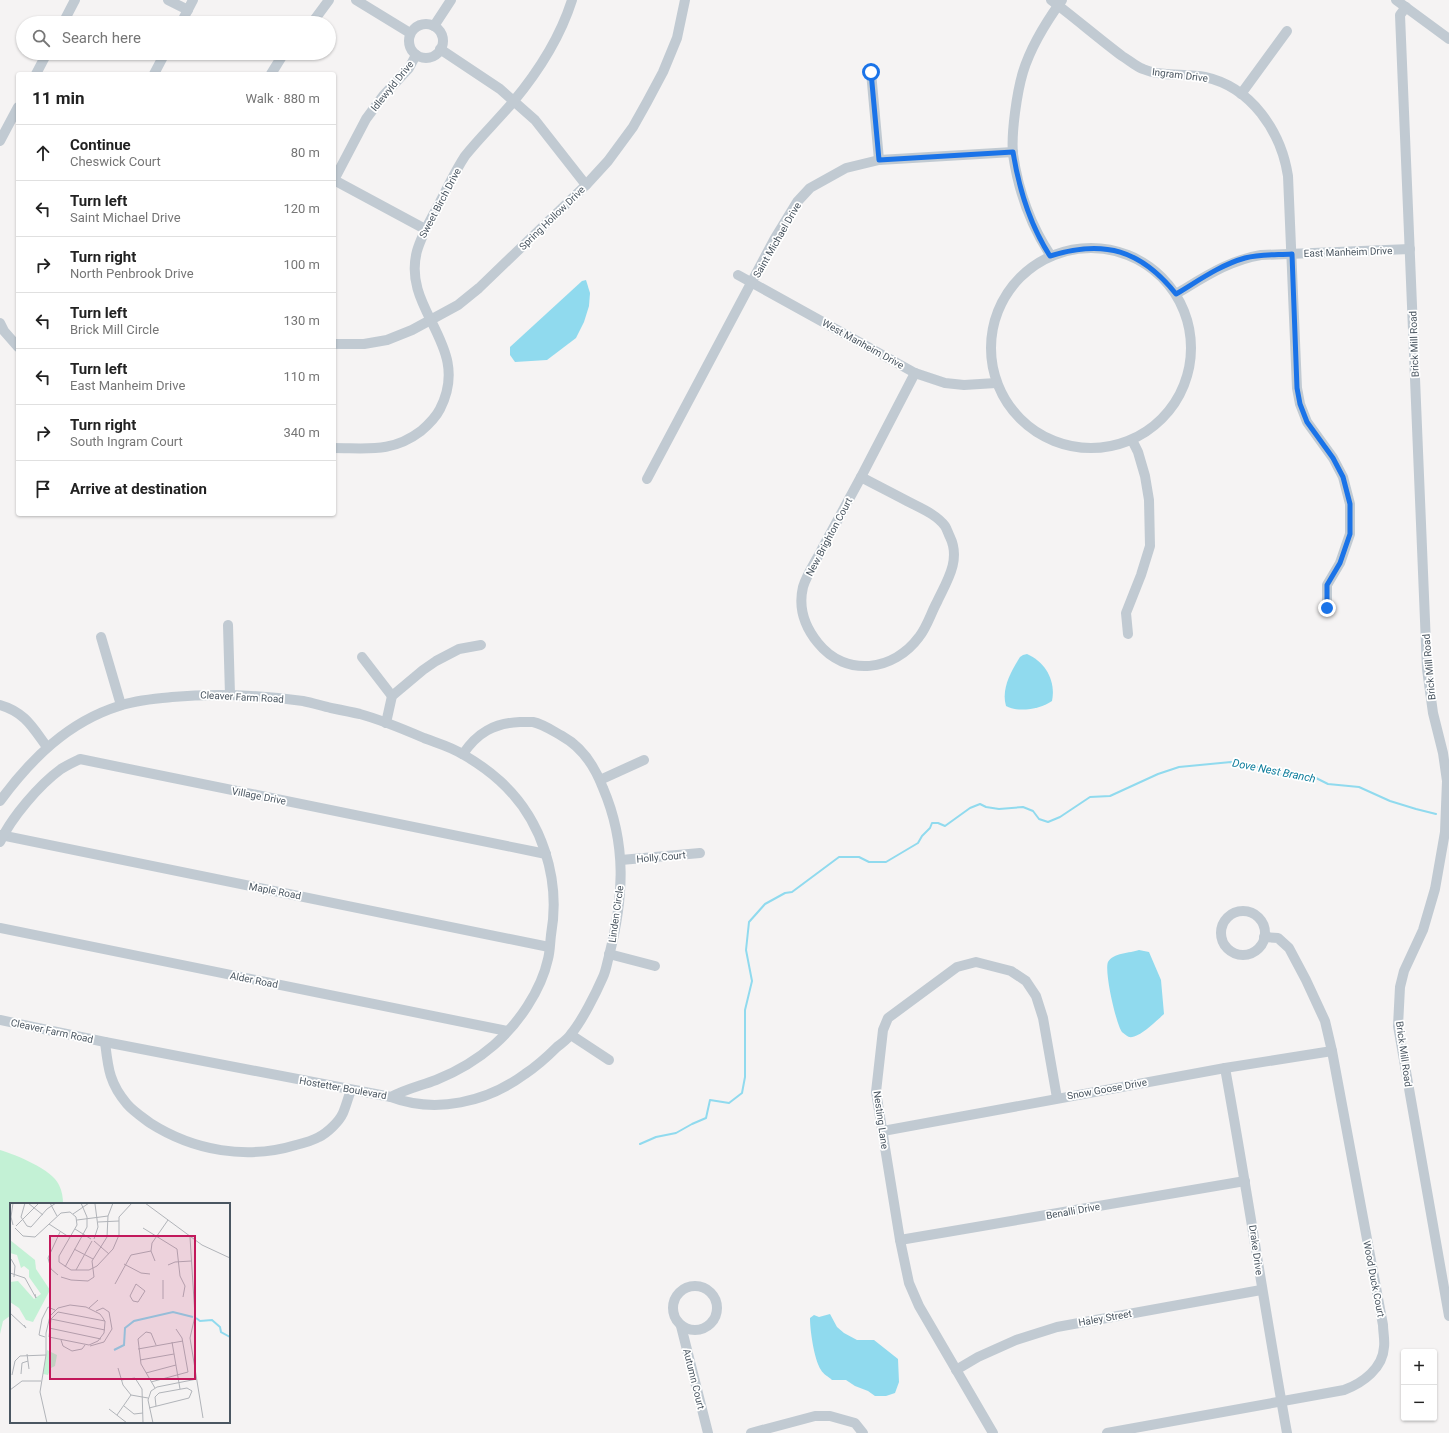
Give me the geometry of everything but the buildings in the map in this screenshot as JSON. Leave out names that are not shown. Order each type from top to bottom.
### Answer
[{"type":"street","points":[[67,16],[75,0]]},
{"type":"street","points":[[168,0],[188,10]]},
{"type":"street","points":[[185,16],[193,0]]},
{"type":"street","points":[[317,16],[329,0]]},
{"type":"street","points":[[356,0],[410,33]]},
{"type":"street","points":[[434,26],[451,0]]},
{"type":"street","name":"Sweet Birch Drive","points":[[336,448],[376,448],[395,446],[411,438],[428,426],[440,409],[446,393],[449,376],[448,359],[416,286],[416,253],[425,229],[464,158],[514,101],[540,68],[558,33],[572,0]]},
{"type":"street","name":"Spring Hollow Drive","points":[[336,344],[364,344],[387,340],[431,320],[458,305],[474,293],[586,185],[608,161],[633,127],[648,102],[663,72],[677,38],[685,0]]},
{"type":"street","points":[[1396,0],[1449,39]]},
{"type":"street","points":[[1050,256],[1041,242],[1024,201],[1017,176],[1013,152],[1017,103],[1023,72],[1035,43],[1057,2]]},
{"type":"street","name":"Ingram Drive","points":[[1057,2],[1112,48],[1141,69],[1153,73],[1205,77],[1220,82],[1241,94],[1252,103],[1268,122],[1277,139],[1284,155],[1288,176],[1297,388],[1300,404],[1307,422],[1333,458],[1343,477],[1350,504],[1350,534],[1340,563],[1327,585],[1327,608]]},
{"type":"street","name":"Brick Mill Road","points":[[1406,7],[1400,16],[1428,669],[1433,714],[1444,760],[1447,781],[1447,799],[1445,832],[1435,889],[1423,930],[1404,971],[1400,987],[1398,1026],[1449,1316]]},
{"type":"street","points":[[423,24],[434,26],[442,37],[442,45],[440,49],[432,56],[424,58],[416,55],[411,49],[409,41],[410,33],[416,27],[423,24]]},
{"type":"street","points":[[1241,94],[1287,31]]},
{"type":"street","points":[[440,49],[482,77],[514,101],[535,120],[586,185]]},
{"type":"street","name":"Idlewyld Drive","points":[[336,176],[366,119],[383,96],[409,68],[416,55]]},
{"type":"street","points":[[37,72],[43,60]]},
{"type":"street","points":[[155,72],[161,60]]},
{"type":"street","points":[[272,72],[280,60]]},
{"type":"street","points":[[871,72],[879,160]]},
{"type":"street","points":[[0,141],[16,111]]},
{"type":"street","name":"Saint Michael Drive","points":[[647,479],[753,282],[775,238],[797,202],[810,188],[846,168],[879,160],[1013,152]]},
{"type":"street","points":[[336,181],[425,229]]},
{"type":"street","points":[[1090,248],[1110,250],[1148,265],[1163,278],[1176,294],[1184,309],[1189,326],[1192,343],[1191,360],[1181,393],[1161,421],[1147,431],[1132,440],[1115,446],[1078,448],[1060,444],[1044,437],[1028,427],[1004,400],[996,383],[991,365],[990,346],[992,327],[998,309],[1007,292],[1019,278],[1034,265],[1050,256],[1070,250],[1090,248]]},
{"type":"street","name":"East Manheim Drive","points":[[1176,294],[1222,267],[1246,258],[1261,255],[1410,250]]},
{"type":"street","name":"West Manheim Drive","points":[[738,275],[915,373],[945,383],[964,385],[996,383]]},
{"type":"street","points":[[0,323],[4,331],[16,345]]},
{"type":"street","name":"New Brighton Court","points":[[861,477],[931,514],[945,526],[952,542],[955,556],[952,572],[920,636],[906,650],[892,660],[876,666],[859,666],[845,663],[829,654],[812,635],[805,622],[802,605],[804,586],[813,566],[915,373]]},
{"type":"street","points":[[1128,634],[1126,613],[1150,546],[1149,500],[1145,476],[1138,452],[1132,440]]},
{"type":"street","points":[[228,625],[230,695]]},
{"type":"street","points":[[101,637],[121,705]]},
{"type":"street","points":[[386,723],[392,696],[423,670],[436,661],[459,649],[481,645]]},
{"type":"street","points":[[362,657],[392,696]]},
{"type":"street","name":"Cleaver Farm Road","points":[[0,801],[15,780],[47,746],[81,721],[121,705],[193,695],[230,695],[305,702],[358,714],[386,723],[463,754]]},
{"type":"street","points":[[0,705],[10,708],[24,716],[47,746]]},
{"type":"street","name":"Linden Circle","points":[[391,1097],[405,1102],[423,1105],[460,1103],[479,1099],[499,1090],[539,1065],[571,1034],[597,991],[603,976],[615,934],[619,908],[621,860],[618,834],[608,799],[589,760],[571,741],[551,729],[533,722],[512,723],[496,727],[480,734],[463,754]]},
{"type":"street","name":"Hostetter Boulevard","points":[[105,1042],[391,1097],[407,1089],[438,1079],[468,1064],[495,1044],[524,1012],[546,965],[554,918],[553,892],[546,854],[532,821],[519,802],[499,780],[463,754]]},
{"type":"street","name":"Village Drive","points":[[1,838],[18,814],[42,785],[62,769],[80,759],[546,854]]},
{"type":"street","points":[[600,780],[644,760]]},
{"type":"street","name":"Maple Road","points":[[1,838],[549,947]]},
{"type":"street","name":"Holly Court","points":[[621,860],[700,853]]},
{"type":"street","points":[[1240,911],[1250,912],[1262,922],[1264,937],[1261,945],[1255,950],[1250,953],[1237,954],[1230,950],[1222,941],[1222,925],[1231,914],[1240,911]]},
{"type":"street","name":"Alder Road","points":[[0,928],[507,1031]]},
{"type":"street","name":"Wood Duck Court","points":[[1107,1433],[1344,1390],[1357,1385],[1369,1377],[1380,1361],[1384,1348],[1383,1325],[1332,1051],[1325,1021],[1289,948],[1278,938],[1264,937]]},
{"type":"street","points":[[609,954],[655,966]]},
{"type":"street","name":"Nesting Lane","points":[[993,1433],[919,1306],[909,1283],[900,1240],[876,1092],[883,1030],[888,1018],[957,967],[976,962],[1011,971],[1026,980],[1036,996],[1043,1018],[1056,1098]]},
{"type":"street","name":"Cleaver Farm Road","points":[[0,1020],[105,1042]]},
{"type":"street","points":[[571,1034],[609,1060]]},
{"type":"street","points":[[105,1042],[109,1073],[116,1088],[127,1104],[144,1119],[177,1138],[214,1149],[242,1152],[280,1150],[320,1137],[342,1114],[351,1090]]},
{"type":"street","name":"Snow Goose Drive","points":[[883,1131],[1056,1098],[1225,1068],[1332,1051]]},
{"type":"street","name":"Drake Drive","points":[[1225,1068],[1245,1181],[1261,1290],[1287,1433]]},
{"type":"street","name":"Benalli Drive","points":[[900,1240],[1245,1181]]},
{"type":"street","name":"Autumn Court","points":[[681,1326],[687,1330],[699,1331],[706,1328],[715,1320],[718,1307],[714,1296],[708,1290],[699,1286],[686,1288],[677,1295],[673,1302],[673,1313],[681,1326],[708,1433]]},
{"type":"street","name":"Haley Street","points":[[956,1370],[978,1357],[1016,1340],[1057,1327],[1261,1290]]},
{"type":"street","points":[[751,1433],[815,1416],[830,1416],[855,1423],[863,1433]]},
{"type":"green space","points":[[0,1150],[33,1163],[49,1173],[60,1187],[63,1203],[10,1203],[10,1316],[3,1321],[0,1334]]},
{"type":"water","points":[[586,280],[590,293],[589,306],[584,322],[576,338],[547,360],[515,362],[510,355],[510,347],[582,281]]},
{"type":"water","points":[[1027,654],[1039,662],[1048,673],[1051,680],[1053,694],[1052,701],[1036,708],[1023,710],[1011,708],[1006,706],[1005,700],[1008,680],[1020,657]]},
{"type":"water","points":[[1139,950],[1149,952],[1161,980],[1164,1014],[1143,1032],[1133,1037],[1129,1037],[1122,1032],[1117,1019],[1111,997],[1107,967],[1110,959],[1122,954]]},
{"type":"water","points":[[830,1314],[837,1327],[844,1333],[857,1340],[874,1340],[898,1359],[899,1382],[895,1393],[886,1396],[875,1396],[846,1380],[832,1380],[822,1371],[814,1352],[810,1318],[814,1315],[819,1317]]},
{"type":"waterway","name":"Dove Nest Branch","points":[[640,1144],[656,1137],[676,1133],[706,1118],[710,1100],[729,1103],[742,1093],[745,1077],[745,1010],[752,981],[746,950],[749,922],[765,904],[785,893],[792,892],[839,857],[859,857],[869,862],[886,862],[918,843],[922,836],[930,828],[932,823],[938,823],[945,826],[970,808],[980,804],[986,807],[999,809],[1023,807],[1033,811],[1039,819],[1048,822],[1060,817],[1090,797],[1110,796],[1158,774],[1179,767],[1231,762],[1253,766],[1282,775],[1299,778],[1316,778],[1328,784],[1359,787],[1390,801],[1436,814]]},
{"type":"route","points":[[871,72],[879,160],[1013,152],[1017,176],[1024,201],[1041,242],[1050,256],[1070,250],[1090,248],[1110,250],[1130,256],[1148,265],[1163,278],[1176,294],[1233,262],[1261,255],[1292,254],[1297,388],[1300,404],[1307,422],[1333,458],[1343,477],[1350,504],[1350,534],[1340,563],[1327,585],[1327,608]]}]
